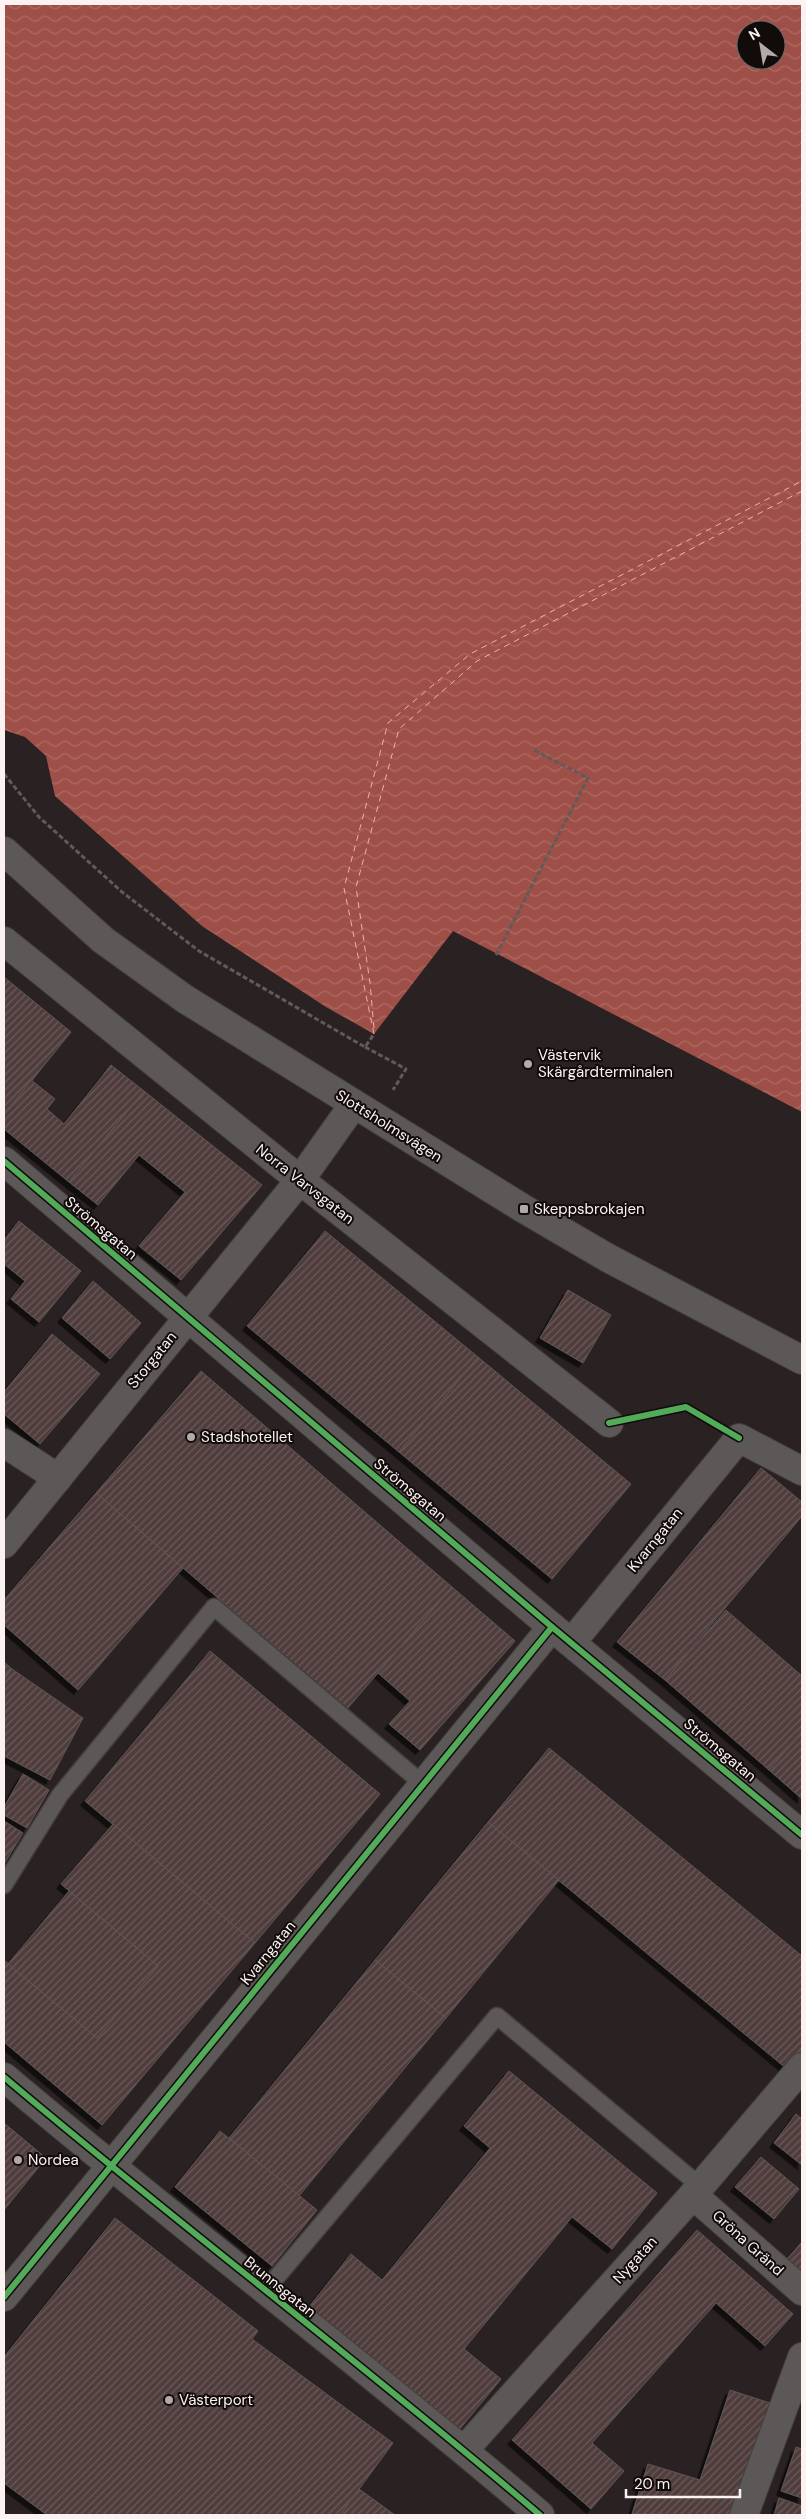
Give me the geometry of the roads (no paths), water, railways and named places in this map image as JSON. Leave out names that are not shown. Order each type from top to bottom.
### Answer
[{"type":"street","name":"Slottsholmsvägen","points":[[4,851],[103,940],[185,999],[460,1171],[608,1258],[802,1360]]},
{"type":"street","name":"Norra Varvsgatan","points":[[4,941],[300,1180],[609,1423]]},
{"type":"street","name":"Storgatan","points":[[4,1544],[300,1180],[364,1111]]},
{"type":"street","name":"Strömsgatan","points":[[4,1162],[562,1635],[802,1834]]},
{"type":"street","name":"Kvarngatan","points":[[4,2297],[109,2166],[424,1784],[562,1635],[739,1438],[802,1472]]},
{"type":"street","points":[[4,1443],[58,1478]]},
{"type":"street","name":"Nygatan","points":[[464,2450],[696,2190],[802,2067]]},
{"type":"street","name":"Brunnsgatan","points":[[4,2077],[109,2166],[464,2450],[540,2515]]},
{"type":"street","name":"Gröna Gränd","points":[[696,2190],[802,2291]]},
{"type":"street","points":[[744,2515],[802,2357]]},
{"type":"lane","points":[[4,1884],[60,1795],[214,1607],[424,1784]]},
{"type":"lane","points":[[265,2291],[497,2016],[696,2190]]},
{"type":"water","points":[[4,4],[802,4],[802,1112],[453,931],[374,1034],[326,1007],[202,926],[55,796],[46,756],[25,737],[4,730]]},
{"type":"place","name":"Västervik Skärgårdterminalen","points":[[528,1064]]},
{"type":"place","name":"Skeppsbrokajen","points":[[524,1209]]},
{"type":"place","name":"Stadshotellet","points":[[191,1437]]},
{"type":"place","name":"Nordea","points":[[18,2160]]},
{"type":"place","name":"Västerport","points":[[169,2400]]}]
